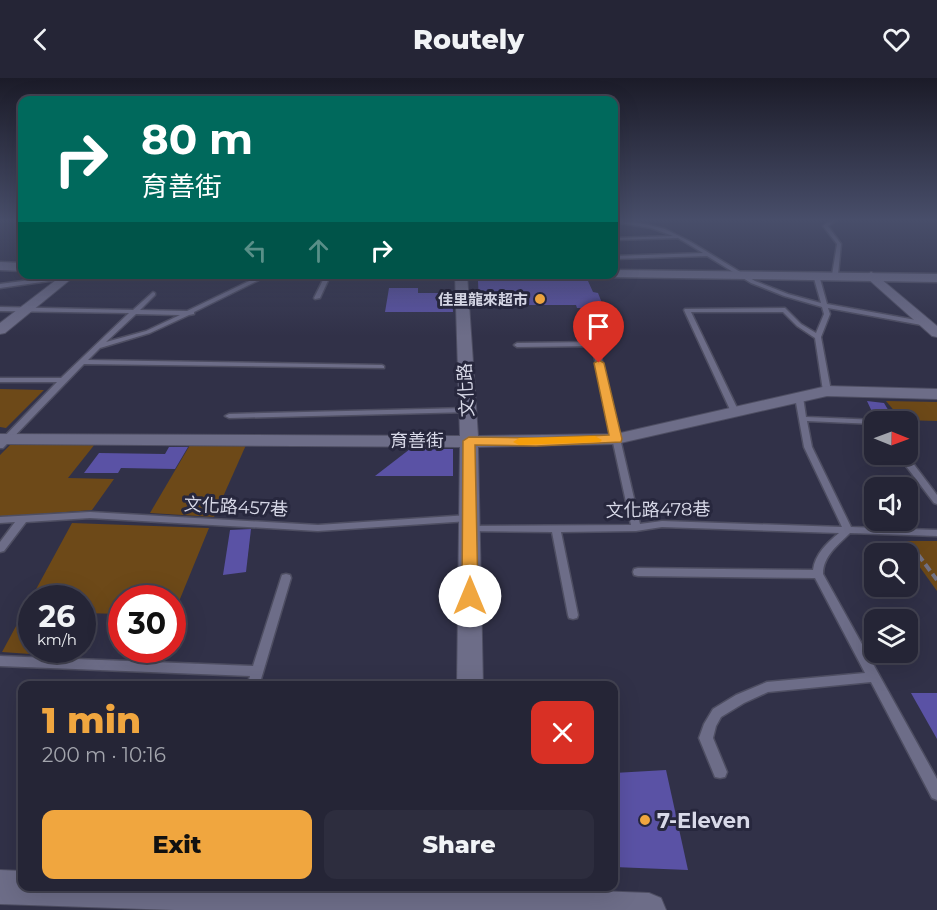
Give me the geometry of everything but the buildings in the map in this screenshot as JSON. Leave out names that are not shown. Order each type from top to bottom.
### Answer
[{"type":"street","points":[[0,266],[18,267]]},
{"type":"street","points":[[618,274],[937,278]]},
{"type":"street","points":[[871,276],[932,329]]},
{"type":"street","points":[[0,330],[66,279]]},
{"type":"street","name":"文化路","points":[[461,279],[469,441],[470,681]]},
{"type":"street","name":"育善街","points":[[2,441],[536,442],[616,439],[827,391],[937,394]]},
{"type":"street","points":[[0,887],[18,887]]},
{"type":"street","points":[[189,891],[472,900],[649,910]]},
{"type":"lane","points":[[714,258],[765,287],[825,306],[847,308],[932,329]]},
{"type":"lane","points":[[835,275],[837,258]]},
{"type":"lane","points":[[816,275],[827,314],[818,337],[827,391]]},
{"type":"lane","points":[[0,286],[49,279]]},
{"type":"lane","points":[[98,347],[147,332],[192,313],[259,279]]},
{"type":"lane","points":[[317,298],[326,279]]},
{"type":"lane","points":[[2,441],[153,294]]},
{"type":"lane","points":[[0,309],[192,313]]},
{"type":"lane","points":[[735,412],[687,310],[785,310],[799,325],[818,337]]},
{"type":"lane","points":[[517,345],[595,344],[636,528]]},
{"type":"lane","points":[[82,362],[382,367]]},
{"type":"lane","points":[[0,380],[63,380]]},
{"type":"lane","points":[[799,397],[808,447],[848,530],[819,561],[818,574],[937,794]]},
{"type":"lane","points":[[229,416],[467,410]]},
{"type":"lane","points":[[804,419],[864,422]]},
{"type":"lane","points":[[909,465],[937,501]]},
{"type":"lane","name":"文化路457巷","points":[[0,520],[90,515],[318,528],[469,524]]},
{"type":"lane","points":[[0,549],[23,519]]},
{"type":"lane","name":"文化路478巷","points":[[469,524],[556,529],[636,528],[662,524],[937,533]]},
{"type":"lane","points":[[556,529],[573,615]]},
{"type":"lane","points":[[638,572],[818,574]]},
{"type":"lane","points":[[254,681],[286,578]]},
{"type":"lane","points":[[0,661],[257,671]]},
{"type":"lane","points":[[720,772],[706,738],[710,724],[717,713],[740,699],[767,687],[873,676]]},
{"type":"path","points":[[900,532],[937,580]]},
{"type":"shaded area","points":[[0,389],[44,390],[6,428],[0,427]]},
{"type":"shaded area","points":[[886,401],[937,402],[937,421],[918,420],[918,411],[894,411]]},
{"type":"shaded area","points":[[12,443],[95,444],[68,478],[114,479],[92,510],[0,517],[0,455]]},
{"type":"shaded area","points":[[190,445],[246,445],[214,517],[150,513]]},
{"type":"shaded area","points":[[72,523],[209,528],[186,585],[108,585],[108,614],[96,613],[96,585],[38,585]]},
{"type":"shaded area","points":[[901,541],[937,541],[937,591],[918,565],[918,543],[902,543]]},
{"type":"shaded area","points":[[18,623],[18,653],[2,652]]},
{"type":"slow traffic","points":[[519,442],[595,440]]},
{"type":"place","name":"佳里龍來超市","points":[[540,299]]},
{"type":"place","name":"7-Eleven","points":[[645,820]]},
{"type":"route","points":[[470,596],[469,441],[536,442],[616,439],[599,363]]}]
